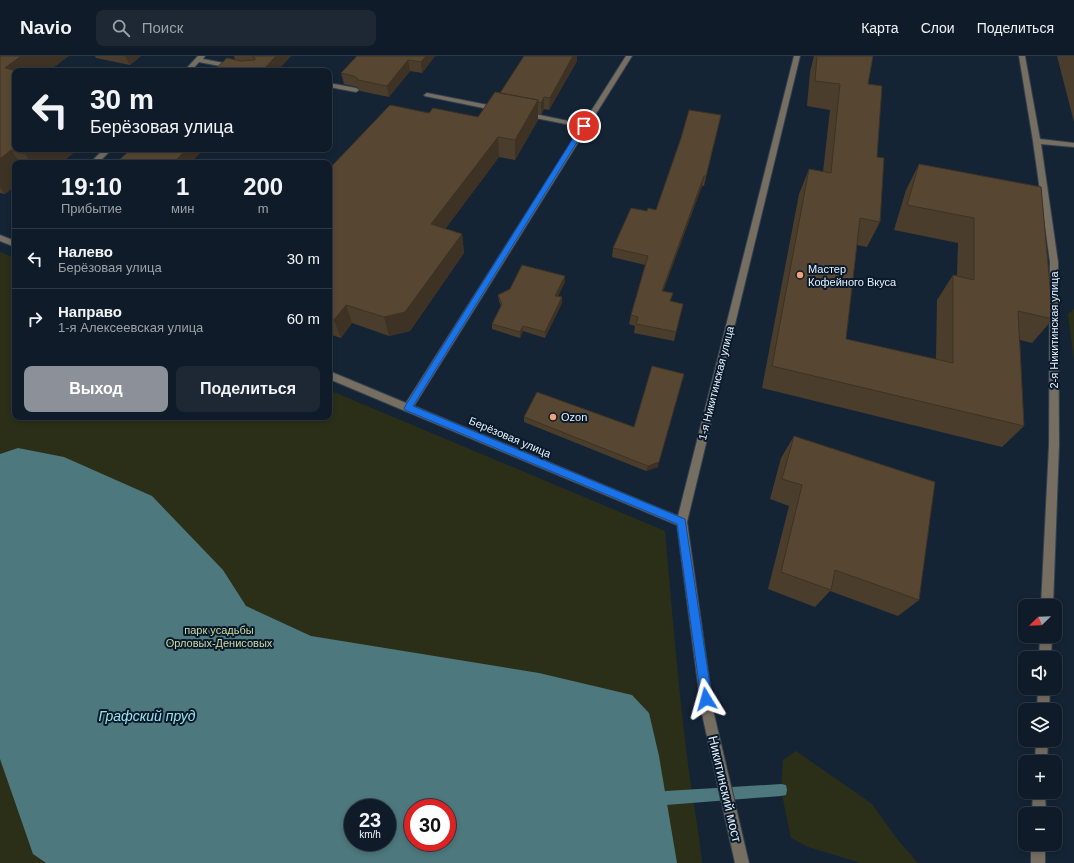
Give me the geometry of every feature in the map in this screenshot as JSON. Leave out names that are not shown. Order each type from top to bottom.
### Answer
[{"type":"street","points":[[408,408],[629,56]]},
{"type":"street","name":"1-я Никитинская улица","points":[[708,714],[682,522],[797,56]]},
{"type":"street","name":"2-я Никитинская улица","points":[[1022,56],[1037,140],[1054,262],[1054,445],[1047,599]]},
{"type":"street","points":[[190,68],[200,58],[242,68]]},
{"type":"street","points":[[332,86],[356,90]]},
{"type":"street","points":[[427,95],[584,126]]},
{"type":"street","points":[[1037,140],[1074,145]]},
{"type":"street","points":[[97,160],[105,152]]},
{"type":"street","points":[[0,238],[12,241]]},
{"type":"street","name":"Берёзовая улица","points":[[332,376],[682,522]]},
{"type":"street","name":"Никитинский мост","points":[[708,714],[742,863]]},
{"type":"street","points":[[1038,851],[1038,863]]},
{"type":"green space","name":"парк усадьбы Орловых-Денисовых","points":[[0,252],[12,257],[12,420],[332,420],[332,391],[665,531],[681,706],[702,863],[0,863]]},
{"type":"green space","points":[[1074,309],[1074,361],[1068,314]]},
{"type":"green space","points":[[796,751],[872,804],[898,840],[918,863],[861,863],[808,847],[791,838],[781,790],[783,760]]},
{"type":"water","name":"Графский пруд","points":[[18,448],[64,457],[152,496],[223,570],[246,606],[311,636],[539,673],[632,695],[649,713],[659,756],[677,863],[46,863],[33,854],[0,759],[0,454]]},
{"type":"building","points":[[0,56],[21,56],[5,68],[12,70],[12,150],[0,159]]},
{"type":"building","points":[[252,56],[276,56],[265,68],[216,68],[227,58],[241,61],[255,60]]},
{"type":"building","points":[[357,56],[426,56],[421,62],[408,60],[387,86],[358,80],[354,76],[341,73]]},
{"type":"building","points":[[524,56],[573,56],[550,98],[544,97],[541,103],[538,102],[538,100],[500,93]]},
{"type":"building","points":[[817,56],[873,56],[868,84],[882,86],[877,157],[884,158],[880,222],[860,218],[846,339],[953,363],[953,275],[974,280],[974,218],[907,205],[919,164],[1041,187],[1053,319],[1018,311],[1024,426],[772,366],[809,169],[831,173],[840,84],[815,81]]},
{"type":"building","points":[[495,92],[538,100],[515,140],[498,137],[431,224],[462,234],[405,312],[384,317],[346,305],[334,320],[332,319],[332,166],[390,105],[429,113],[433,108],[478,117]]},
{"type":"building","points":[[689,110],[721,115],[706,176],[704,176],[662,291],[673,293],[670,301],[683,304],[676,332],[636,324],[638,317],[631,315],[648,256],[613,248],[631,208],[647,211],[648,208],[656,210]]},
{"type":"building","points":[[128,152],[184,152],[176,160],[119,160]]},
{"type":"building","points":[[522,265],[565,276],[555,296],[562,297],[545,332],[523,326],[520,332],[492,324],[502,304],[498,295],[510,289]]},
{"type":"building","points":[[652,366],[684,374],[659,462],[648,466],[524,417],[537,392],[634,427]]},
{"type":"building","points":[[794,436],[935,482],[919,600],[835,570],[831,590],[781,572],[802,485],[782,479]]},
{"type":"waterway","points":[[666,798],[781,790]]},
{"type":"place","name":"Мастер Кофейного Вкуса","points":[[800,275]]},
{"type":"place","name":"Ozon","points":[[553,417]]},
{"type":"route","points":[[584,126],[408,408],[682,522],[706,699]]}]
